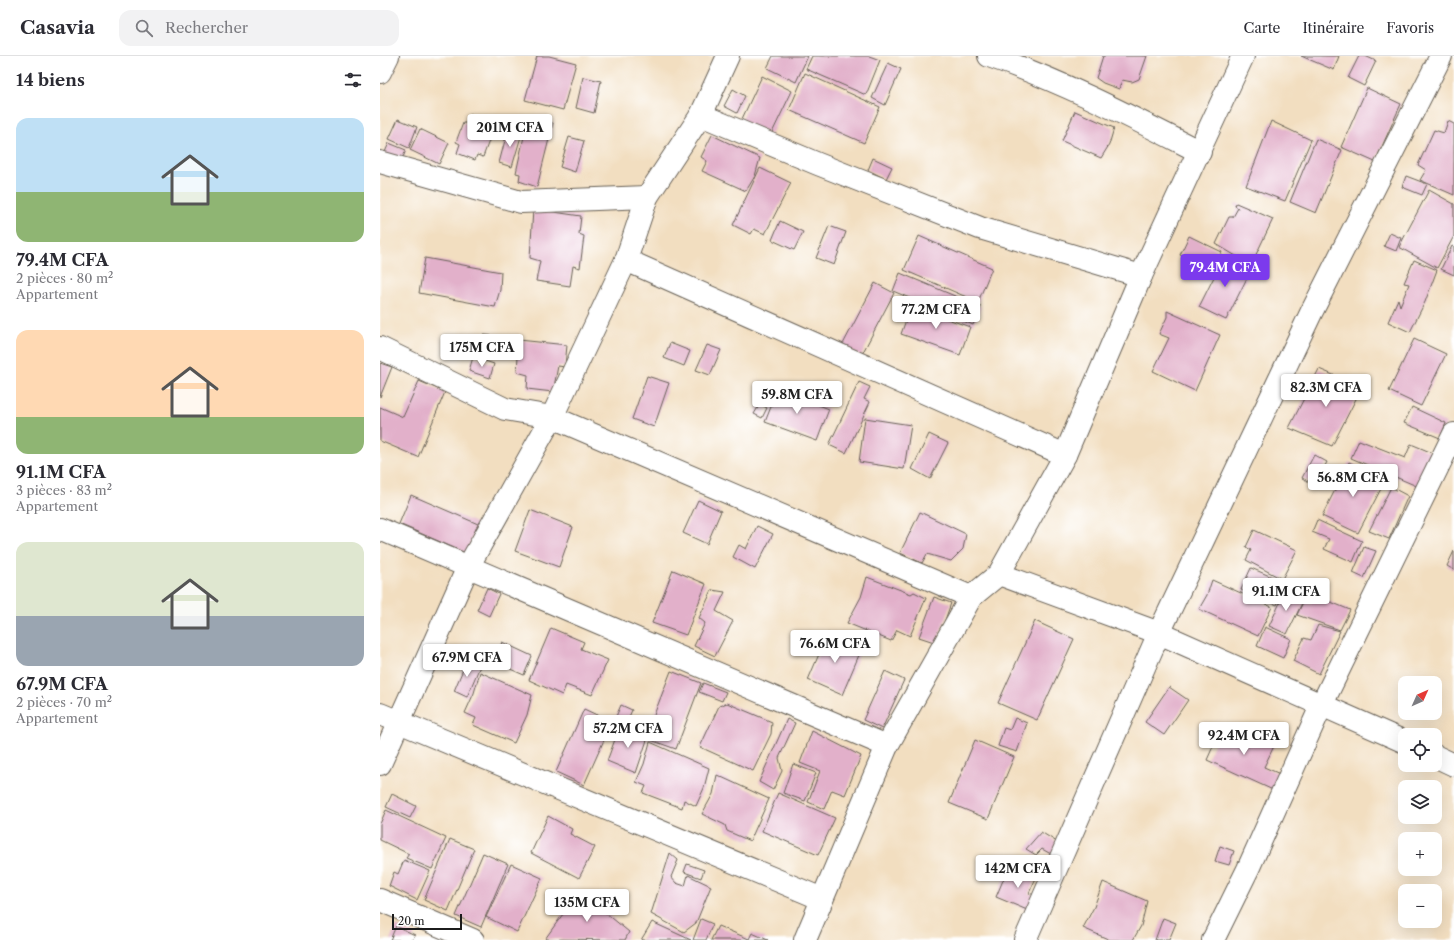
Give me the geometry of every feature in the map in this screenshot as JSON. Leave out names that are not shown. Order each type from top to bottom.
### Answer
[{"type":"street","points":[[380,72],[388,56]]},
{"type":"street","points":[[380,764],[389,718],[468,568],[552,417],[626,260],[647,197],[701,115],[728,56]]},
{"type":"street","points":[[989,56],[1034,71],[1083,93],[1200,152]]},
{"type":"street","points":[[805,940],[888,746],[971,597],[999,574],[1065,455],[1141,276],[1200,152],[1243,56]]},
{"type":"street","points":[[1025,940],[1159,633],[1311,313],[1441,56]]},
{"type":"street","points":[[701,115],[980,228],[1141,276]]},
{"type":"street","points":[[380,162],[521,202],[647,197]]},
{"type":"street","points":[[626,260],[1065,455]]},
{"type":"street","points":[[380,348],[505,409],[552,417],[971,597]]},
{"type":"street","points":[[1213,940],[1248,869],[1322,704],[1454,434]]},
{"type":"street","points":[[380,529],[468,568],[888,746]]},
{"type":"street","points":[[999,574],[1159,633],[1398,739]]},
{"type":"street","points":[[389,718],[822,899]]},
{"type":"street","points":[[1442,759],[1454,765]]},
{"type":"street","points":[[380,900],[473,940]]},
{"type":"building","points":[[537,56],[549,56],[576,63],[563,110],[525,100]]},
{"type":"building","points":[[773,56],[808,56],[796,82],[767,68]]},
{"type":"building","points":[[812,56],[869,56],[880,60],[866,95],[806,69]]},
{"type":"building","points":[[1103,56],[1147,56],[1139,79],[1132,82],[1122,80],[1119,89],[1103,83],[1096,78]]},
{"type":"building","points":[[1301,56],[1339,56],[1334,70]]},
{"type":"building","points":[[1359,56],[1365,56],[1376,61],[1364,86],[1348,78]]},
{"type":"building","points":[[888,63],[901,69],[885,105],[872,98]]},
{"type":"building","points":[[805,73],[880,107],[864,143],[789,110]]},
{"type":"building","points":[[762,76],[792,91],[771,135],[741,121]]},
{"type":"building","points":[[583,77],[601,81],[594,113],[576,108]]},
{"type":"building","points":[[1367,88],[1401,104],[1375,162],[1341,147]]},
{"type":"building","points":[[733,89],[745,96],[737,113],[724,106]]},
{"type":"building","points":[[1075,111],[1114,128],[1109,145],[1101,158],[1062,141]]},
{"type":"building","points":[[471,114],[479,119],[478,125],[493,130],[483,157],[477,155],[475,160],[457,153],[460,144],[456,142],[463,123],[469,123]]},
{"type":"building","points":[[528,118],[553,123],[537,187],[519,181],[520,174],[516,173]]},
{"type":"building","points":[[398,119],[417,127],[409,148],[389,139]]},
{"type":"building","points":[[1271,121],[1311,140],[1285,201],[1246,186]]},
{"type":"building","points":[[1448,121],[1454,124],[1454,195],[1420,180],[1426,170],[1418,165],[1434,130],[1444,133]]},
{"type":"building","points":[[420,129],[449,143],[439,164],[410,150]]},
{"type":"building","points":[[508,129],[522,133],[512,167],[499,163]]},
{"type":"building","points":[[712,135],[760,158],[755,176],[746,191],[702,171],[707,161],[701,157]]},
{"type":"building","points":[[569,137],[584,141],[575,172],[560,167]]},
{"type":"building","points":[[1316,139],[1342,150],[1316,213],[1290,202]]},
{"type":"building","points":[[389,143],[406,150],[399,167],[382,159]]},
{"type":"building","points":[[873,158],[892,167],[886,179],[868,170]]},
{"type":"building","points":[[760,168],[791,183],[765,234],[754,229],[751,234],[733,225]]},
{"type":"building","points":[[1406,176],[1427,184],[1422,195],[1402,187]]},
{"type":"building","points":[[1429,190],[1454,204],[1454,236],[1437,268],[1399,247]]},
{"type":"building","points":[[1236,203],[1273,219],[1251,265],[1216,244],[1229,217],[1233,217],[1238,208],[1235,206]]},
{"type":"building","points":[[533,209],[581,216],[579,234],[584,236],[580,268],[573,266],[570,286],[536,281],[540,261],[530,258]]},
{"type":"building","points":[[780,221],[803,232],[794,250],[772,240]]},
{"type":"building","points":[[829,226],[846,232],[834,265],[816,258]]},
{"type":"building","points":[[1390,233],[1401,238],[1396,251],[1384,246]]},
{"type":"building","points":[[919,236],[992,268],[978,302],[904,270]]},
{"type":"building","points":[[1189,236],[1222,252],[1212,271],[1180,255]]},
{"type":"building","points":[[1452,246],[1454,247],[1454,275],[1441,269]]},
{"type":"building","points":[[1224,257],[1251,270],[1226,320],[1199,307]]},
{"type":"building","points":[[425,258],[501,272],[500,290],[495,307],[419,293]]},
{"type":"building","points":[[1414,260],[1437,270],[1425,302],[1410,332],[1388,322],[1398,299],[1400,306],[1409,284],[1404,283]]},
{"type":"building","points":[[900,273],[981,307],[973,325],[893,291]]},
{"type":"building","points":[[875,283],[894,293],[861,356],[842,346]]},
{"type":"building","points":[[911,306],[970,327],[960,355],[901,334]]},
{"type":"building","points":[[1167,311],[1220,335],[1195,391],[1153,371],[1169,338],[1159,334],[1167,317]]},
{"type":"building","points":[[484,335],[517,338],[515,355],[483,352]]},
{"type":"building","points":[[1414,339],[1446,354],[1421,406],[1389,391]]},
{"type":"building","points":[[519,340],[567,345],[565,367],[558,366],[553,392],[527,389],[528,375],[517,372]]},
{"type":"building","points":[[670,343],[690,351],[684,366],[664,358]]},
{"type":"building","points":[[707,345],[721,350],[710,375],[696,370]]},
{"type":"building","points":[[473,357],[494,364],[490,378],[469,371]]},
{"type":"building","points":[[380,363],[392,367],[380,397]]},
{"type":"building","points":[[1319,369],[1362,387],[1332,446],[1289,428]]},
{"type":"building","points":[[647,376],[669,383],[654,427],[632,419]]},
{"type":"building","points":[[419,381],[445,392],[418,457],[380,441],[380,407],[403,417]]},
{"type":"building","points":[[859,382],[870,387],[864,399],[870,402],[846,453],[829,445]]},
{"type":"building","points":[[778,389],[829,409],[817,441],[765,422]]},
{"type":"building","points":[[760,404],[767,408],[762,418],[754,414]]},
{"type":"building","points":[[1412,407],[1446,423],[1440,438],[1404,423]]},
{"type":"building","points":[[865,418],[911,425],[904,469],[859,462]]},
{"type":"building","points":[[929,434],[948,443],[930,479],[912,469]]},
{"type":"building","points":[[1359,440],[1405,458],[1411,444],[1435,454],[1419,487],[1351,458]]},
{"type":"building","points":[[1314,455],[1327,462],[1315,485],[1302,478]]},
{"type":"building","points":[[1349,462],[1385,481],[1358,533],[1322,516]]},
{"type":"building","points":[[1391,487],[1408,496],[1389,539],[1369,531]]},
{"type":"building","points":[[411,495],[478,524],[466,553],[399,524]]},
{"type":"building","points":[[698,500],[721,511],[707,544],[683,533]]},
{"type":"building","points":[[530,510],[573,527],[559,567],[515,551]]},
{"type":"building","points":[[920,512],[966,534],[963,549],[951,561],[927,554],[922,563],[900,553]]},
{"type":"building","points":[[1317,520],[1362,541],[1353,562],[1324,549],[1329,539],[1312,532]]},
{"type":"building","points":[[757,526],[773,534],[755,569],[733,557],[739,545],[746,549]]},
{"type":"building","points":[[1254,530],[1297,550],[1282,579],[1246,560],[1251,550],[1246,547]]},
{"type":"building","points":[[1364,547],[1376,551],[1364,578],[1353,573]]},
{"type":"building","points":[[1454,551],[1454,570],[1447,566]]},
{"type":"building","points":[[1251,568],[1286,583],[1277,605],[1241,590]]},
{"type":"building","points":[[673,570],[706,584],[686,635],[652,623]]},
{"type":"building","points":[[867,577],[911,594],[914,592],[926,598],[910,636],[897,630],[891,641],[847,623],[861,597]]},
{"type":"building","points":[[1212,580],[1272,607],[1258,636],[1199,609],[1207,595]]},
{"type":"building","points":[[487,588],[499,594],[489,616],[477,610]]},
{"type":"building","points":[[712,590],[725,592],[716,611],[733,621],[715,656],[694,646],[705,623],[699,618]]},
{"type":"building","points":[[1286,590],[1304,599],[1287,634],[1269,626]]},
{"type":"building","points":[[1314,595],[1350,610],[1340,630],[1297,615],[1304,600],[1311,603]]},
{"type":"building","points":[[934,597],[951,603],[937,643],[919,637]]},
{"type":"building","points":[[1035,621],[1074,639],[1037,720],[998,703]]},
{"type":"building","points":[[1318,625],[1340,631],[1319,674],[1293,661],[1304,638],[1311,640]]},
{"type":"building","points":[[1265,627],[1291,639],[1283,658],[1257,646]]},
{"type":"building","points":[[551,628],[584,642],[581,649],[608,660],[592,695],[566,685],[562,695],[529,680]]},
{"type":"building","points":[[828,633],[862,648],[842,695],[808,680]]},
{"type":"building","points":[[502,642],[532,656],[524,675],[494,662]]},
{"type":"building","points":[[467,660],[480,666],[467,697],[454,691]]},
{"type":"building","points":[[671,671],[701,683],[676,749],[645,738]]},
{"type":"building","points":[[885,671],[904,680],[882,729],[863,720]]},
{"type":"building","points":[[480,672],[532,695],[527,715],[514,743],[473,725],[476,718],[465,713],[474,693]]},
{"type":"building","points":[[703,683],[726,692],[722,701],[699,692]]},
{"type":"building","points":[[1169,687],[1188,700],[1164,735],[1145,722]]},
{"type":"building","points":[[727,703],[772,722],[771,734],[753,771],[700,747],[719,706]]},
{"type":"building","points":[[621,705],[632,710],[625,726],[614,721]]},
{"type":"building","points":[[584,709],[612,722],[584,785],[556,772]]},
{"type":"building","points":[[1015,718],[1027,723],[1017,752],[998,746],[1004,728],[1010,730]]},
{"type":"building","points":[[787,719],[795,723],[779,758],[782,771],[773,790],[759,782]]},
{"type":"building","points":[[1223,724],[1274,746],[1264,767],[1280,774],[1273,790],[1207,760]]},
{"type":"building","points":[[620,726],[638,731],[647,740],[636,773],[607,761]]},
{"type":"building","points":[[812,731],[861,756],[845,795],[832,790],[824,809],[808,802],[820,771],[800,763]]},
{"type":"building","points":[[975,740],[1014,757],[988,819],[949,803]]},
{"type":"building","points":[[650,742],[709,768],[704,788],[696,806],[684,800],[682,808],[643,793],[646,786],[636,782],[644,764]]},
{"type":"building","points":[[793,764],[816,773],[805,801],[783,793]]},
{"type":"building","points":[[717,775],[769,799],[750,841],[727,831],[725,825],[702,814],[713,794]]},
{"type":"building","points":[[778,793],[835,818],[818,855],[762,831]]},
{"type":"building","points":[[392,794],[416,806],[410,818],[386,807]]},
{"type":"building","points":[[386,810],[446,838],[432,869],[406,858],[409,854],[380,840],[380,824]]},
{"type":"building","points":[[548,816],[572,829],[570,834],[595,847],[579,878],[531,853]]},
{"type":"building","points":[[1041,832],[1065,847],[1058,858],[1042,849],[1036,855],[1026,849]]},
{"type":"building","points":[[450,839],[474,849],[448,911],[424,900]]},
{"type":"building","points":[[1220,846],[1234,851],[1229,865],[1215,861]]},
{"type":"building","points":[[483,853],[508,864],[481,927],[456,916]]},
{"type":"building","points":[[670,853],[678,860],[671,877],[676,883],[685,886],[688,875],[711,886],[696,923],[684,932],[651,914]]},
{"type":"building","points":[[404,860],[430,871],[417,900],[389,886],[394,872],[398,874]]},
{"type":"building","points":[[511,864],[542,878],[517,932],[486,917]]},
{"type":"building","points":[[687,864],[704,870],[701,878],[684,872]]},
{"type":"building","points":[[1009,866],[1036,878],[1029,893],[1037,896],[1032,912],[996,897]]},
{"type":"building","points":[[1103,882],[1147,901],[1141,926],[1133,940],[1110,940],[1083,928],[1094,907]]},
{"type":"building","points":[[574,894],[595,904],[629,932],[625,940],[545,939],[563,914]]},
{"type":"building","points":[[1163,918],[1176,923],[1169,940],[1155,940]]},
{"type":"building","points":[[701,919],[713,924],[706,940],[693,940]]},
{"type":"building","points":[[652,922],[691,940],[641,940]]},
{"type":"building","points":[[396,926],[415,935],[412,940],[390,940]]},
{"type":"building","points":[[718,926],[749,939],[752,933],[768,940],[711,940]]}]
